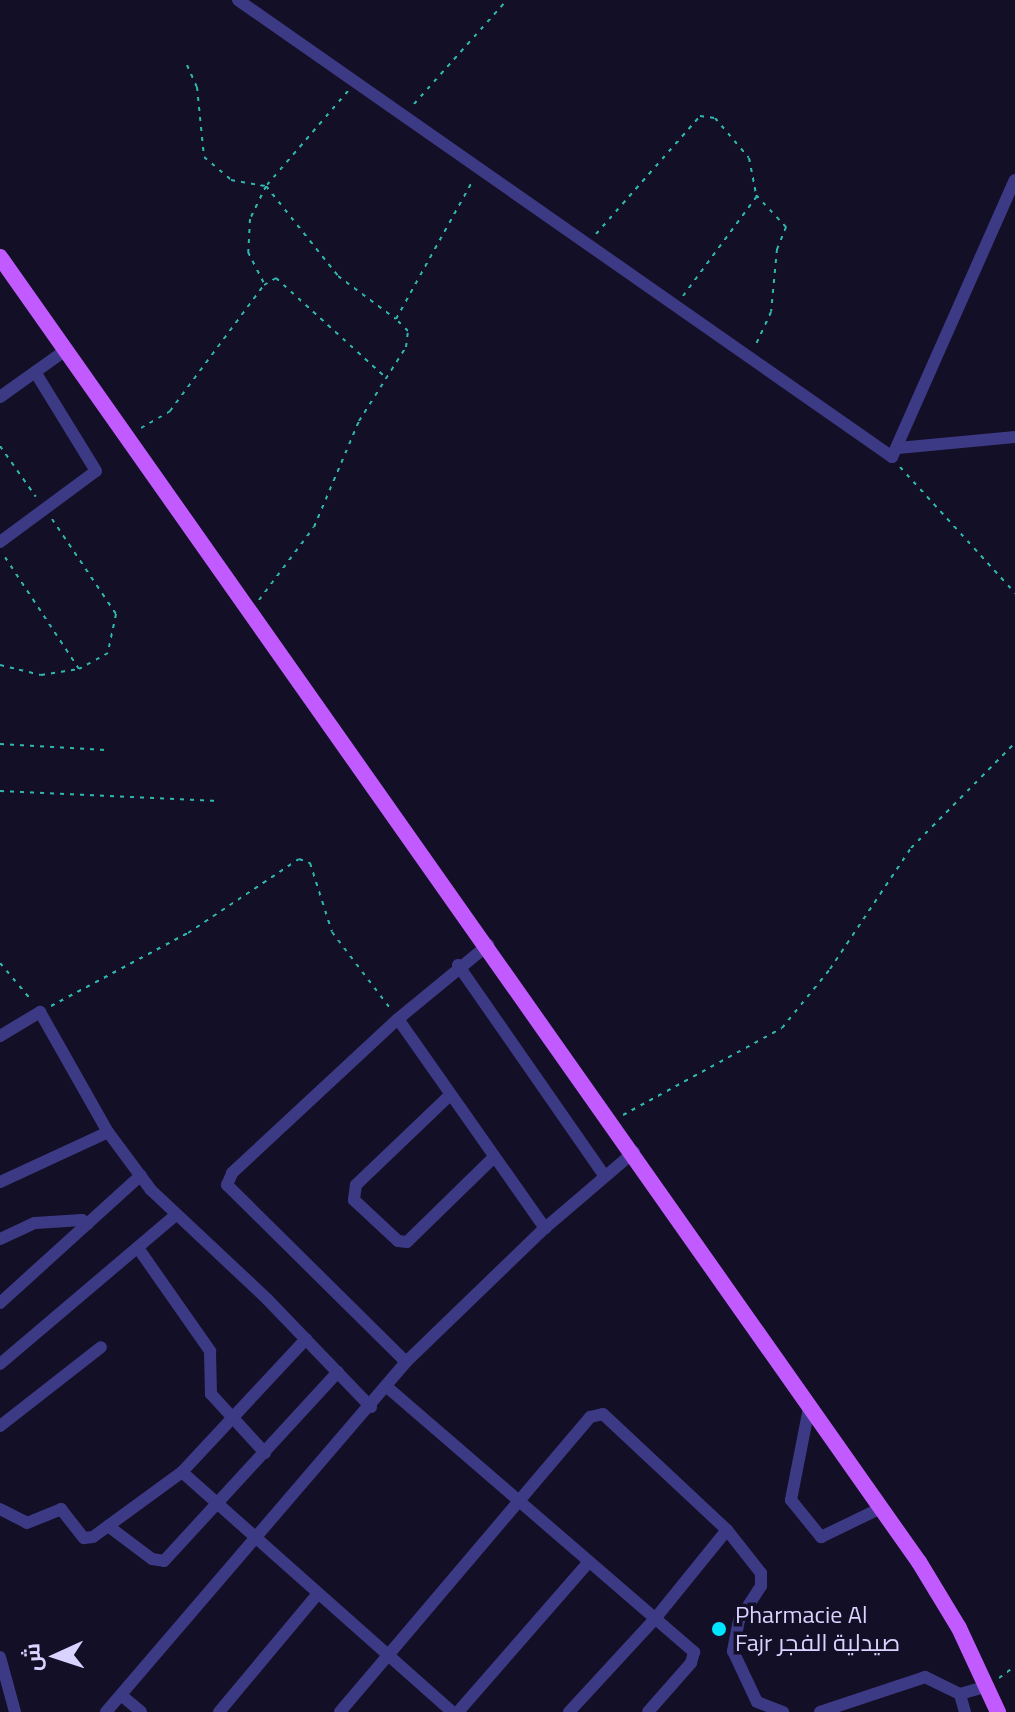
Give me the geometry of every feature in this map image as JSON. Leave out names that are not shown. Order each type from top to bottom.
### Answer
[{"type":"main road","points":[[0,257],[248,611],[612,1120],[935,1588],[988,1686],[998,1712]]},
{"type":"street","points":[[238,0],[895,452],[1015,437]]},
{"type":"street","points":[[895,452],[1015,180]]},
{"type":"street","points":[[0,397],[67,349]]},
{"type":"street","points":[[0,542],[47,511],[96,471],[35,372]]},
{"type":"street","points":[[406,1362],[227,1185],[232,1173],[398,1019],[458,965],[488,945]]},
{"type":"street","points":[[458,965],[604,1175]]},
{"type":"street","points":[[0,1036],[40,1012],[108,1132],[141,1175],[176,1215],[306,1339],[371,1407]]},
{"type":"street","points":[[398,1019],[492,1159],[545,1228]]},
{"type":"street","points":[[449,1096],[356,1185],[354,1200],[398,1241],[407,1242],[492,1159]]},
{"type":"street","points":[[0,1182],[108,1132]]},
{"type":"street","points":[[106,1712],[251,1538],[371,1407],[406,1362],[545,1228],[634,1152]]},
{"type":"street","points":[[0,1303],[141,1175]]},
{"type":"street","points":[[0,1364],[176,1215]]},
{"type":"street","points":[[0,1239],[35,1223],[82,1220],[88,1224]]},
{"type":"street","points":[[138,1248],[210,1351],[211,1394],[230,1419],[265,1453]]},
{"type":"street","points":[[0,1509],[27,1523],[61,1509],[84,1538],[108,1526],[182,1472],[306,1339]]},
{"type":"street","points":[[0,1426],[101,1347]]},
{"type":"street","points":[[108,1526],[152,1559],[164,1561],[338,1372]]},
{"type":"street","points":[[387,1387],[587,1564],[695,1653],[648,1712]]},
{"type":"street","points":[[809,1408],[791,1500],[821,1537],[879,1509]]},
{"type":"street","points":[[340,1712],[590,1417],[603,1414],[727,1530],[763,1579],[733,1636],[736,1666],[757,1702],[783,1712]]},
{"type":"street","points":[[182,1472],[316,1596],[455,1712],[587,1564]]},
{"type":"street","points":[[569,1712],[654,1620],[727,1530]]},
{"type":"street","points":[[219,1712],[316,1596]]},
{"type":"street","points":[[0,1657],[15,1712]]},
{"type":"street","points":[[820,1712],[848,1708],[925,1677],[960,1694],[988,1686]]},
{"type":"street","points":[[960,1694],[965,1712]]},
{"type":"street","points":[[121,1695],[141,1712]]},
{"type":"street","points":[[745,1712],[757,1702]]},
{"type":"path","points":[[404,114],[507,0]]},
{"type":"path","points":[[187,65],[197,87],[204,157],[231,180],[266,186],[338,276],[396,319],[409,340],[359,421],[314,527],[279,580],[248,611]]},
{"type":"path","points":[[264,285],[248,252],[250,219],[266,186],[357,81]]},
{"type":"path","points":[[589,242],[705,114],[715,118],[749,158],[757,196],[786,227],[777,249],[771,312],[751,355]]},
{"type":"path","points":[[396,319],[481,167]]},
{"type":"path","points":[[678,304],[757,196]]},
{"type":"path","points":[[126,435],[170,411],[271,279],[280,281],[386,378]]},
{"type":"path","points":[[0,446],[116,614],[108,653],[79,669],[41,675],[0,665]]},
{"type":"path","points":[[895,452],[1015,593]]},
{"type":"path","points":[[0,549],[79,669]]},
{"type":"path","points":[[612,1120],[782,1028],[830,969],[911,848],[1015,743]]},
{"type":"path","points":[[0,744],[106,750]]},
{"type":"path","points":[[0,791],[219,801]]},
{"type":"path","points":[[0,963],[40,1012],[188,933],[299,859],[310,863],[332,932],[398,1019]]},
{"type":"path","points":[[988,1686],[1015,1666]]},
{"type":"place","name":"Pharmacie Al Fajr صيدلية الفجر","points":[[719,1629]]}]
